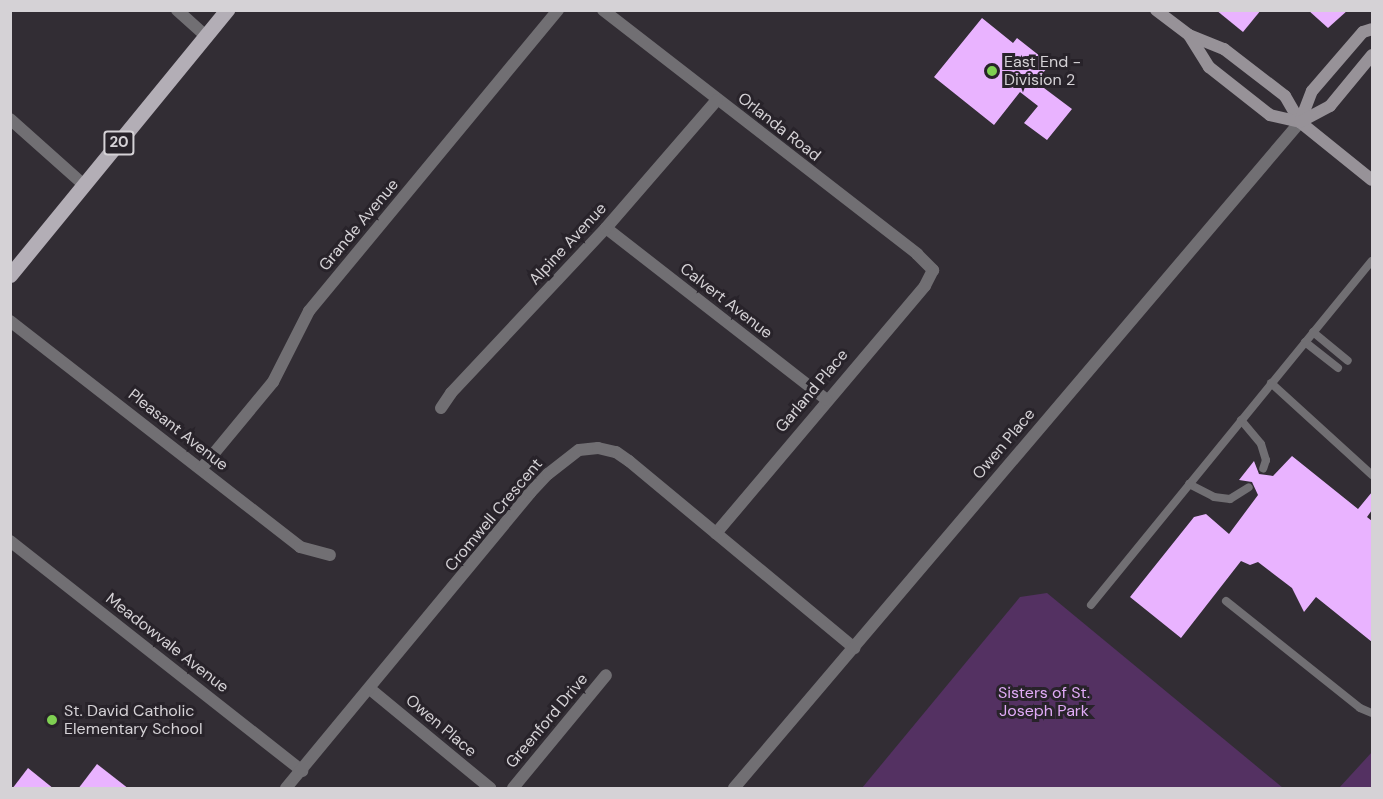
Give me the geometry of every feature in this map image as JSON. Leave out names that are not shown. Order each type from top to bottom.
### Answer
[{"type":"main road","name":"20","points":[[10,275],[227,10]]},
{"type":"main road","points":[[1156,10],[1189,35],[1224,49],[1285,96],[1300,122],[1372,180]]},
{"type":"main road","points":[[1300,122],[1312,91],[1363,32],[1372,28]]},
{"type":"main road","points":[[1189,35],[1209,68],[1252,102],[1270,115],[1300,122],[1330,106],[1372,55]]},
{"type":"street","points":[[177,10],[206,36]]},
{"type":"street","name":"Grande Avenue","points":[[201,469],[273,382],[309,311],[558,10]]},
{"type":"street","name":"Orlanda Road","points":[[603,10],[927,261],[933,270]]},
{"type":"street","name":"Alpine Avenue","points":[[441,408],[451,393],[606,228],[717,100]]},
{"type":"street","points":[[10,119],[84,185]]},
{"type":"street","name":"Owen Place","points":[[734,789],[1300,122]]},
{"type":"street","name":"Calvert Avenue","points":[[606,228],[826,399]]},
{"type":"street","name":"Garland Place","points":[[716,533],[826,399],[925,286],[933,270]]},
{"type":"street","name":"Pleasant Avenue","points":[[10,321],[300,547],[330,555]]},
{"type":"street","name":"Cromwell Crescent","points":[[286,789],[530,493],[548,474],[579,450],[598,448],[615,452],[854,648]]},
{"type":"street","name":"Meadowvale Avenue","points":[[10,541],[302,771]]},
{"type":"street","name":"Greenford Drive","points":[[513,789],[606,675]]},
{"type":"street","name":"Owen Place","points":[[370,689],[490,789]]},
{"type":"lane","points":[[1091,605],[1372,261]]},
{"type":"lane","points":[[1313,332],[1348,361]]},
{"type":"lane","points":[[1305,342],[1338,368]]},
{"type":"lane","points":[[1271,383],[1372,475]]},
{"type":"lane","points":[[1241,420],[1261,444],[1266,460],[1263,469]]},
{"type":"lane","points":[[1189,484],[1214,497],[1230,499],[1249,487]]},
{"type":"lane","points":[[1226,601],[1360,708],[1372,713]]},
{"type":"green space","name":"Sisters of St. Joseph Park","points":[[1047,593],[1283,788],[862,788],[1020,597]]},
{"type":"green space","points":[[1372,752],[1372,788],[1339,788]]},
{"type":"building","points":[[1216,10],[1261,10],[1243,32]]},
{"type":"building","points":[[1308,10],[1348,10],[1328,28]]},
{"type":"building","name":"East End - Division 2","points":[[982,18],[1013,43],[1017,38],[1050,64],[1036,82],[1072,109],[1047,140],[1024,123],[1038,106],[1020,92],[994,125],[934,77]]},
{"type":"building","points":[[1292,456],[1358,509],[1372,492],[1372,510],[1367,517],[1372,521],[1372,642],[1316,597],[1304,612],[1292,588],[1258,562],[1250,565],[1241,561],[1181,638],[1130,597],[1194,517],[1206,514],[1229,534],[1258,495],[1252,482],[1239,480],[1254,461],[1259,474],[1273,476]]},
{"type":"building","points":[[97,764],[129,789],[78,789]]},
{"type":"building","points":[[28,768],[54,789],[12,789]]},
{"type":"place","name":"East End - Division 2","points":[[992,71]]},
{"type":"place","name":"St. David Catholic Elementary School","points":[[52,720]]}]
